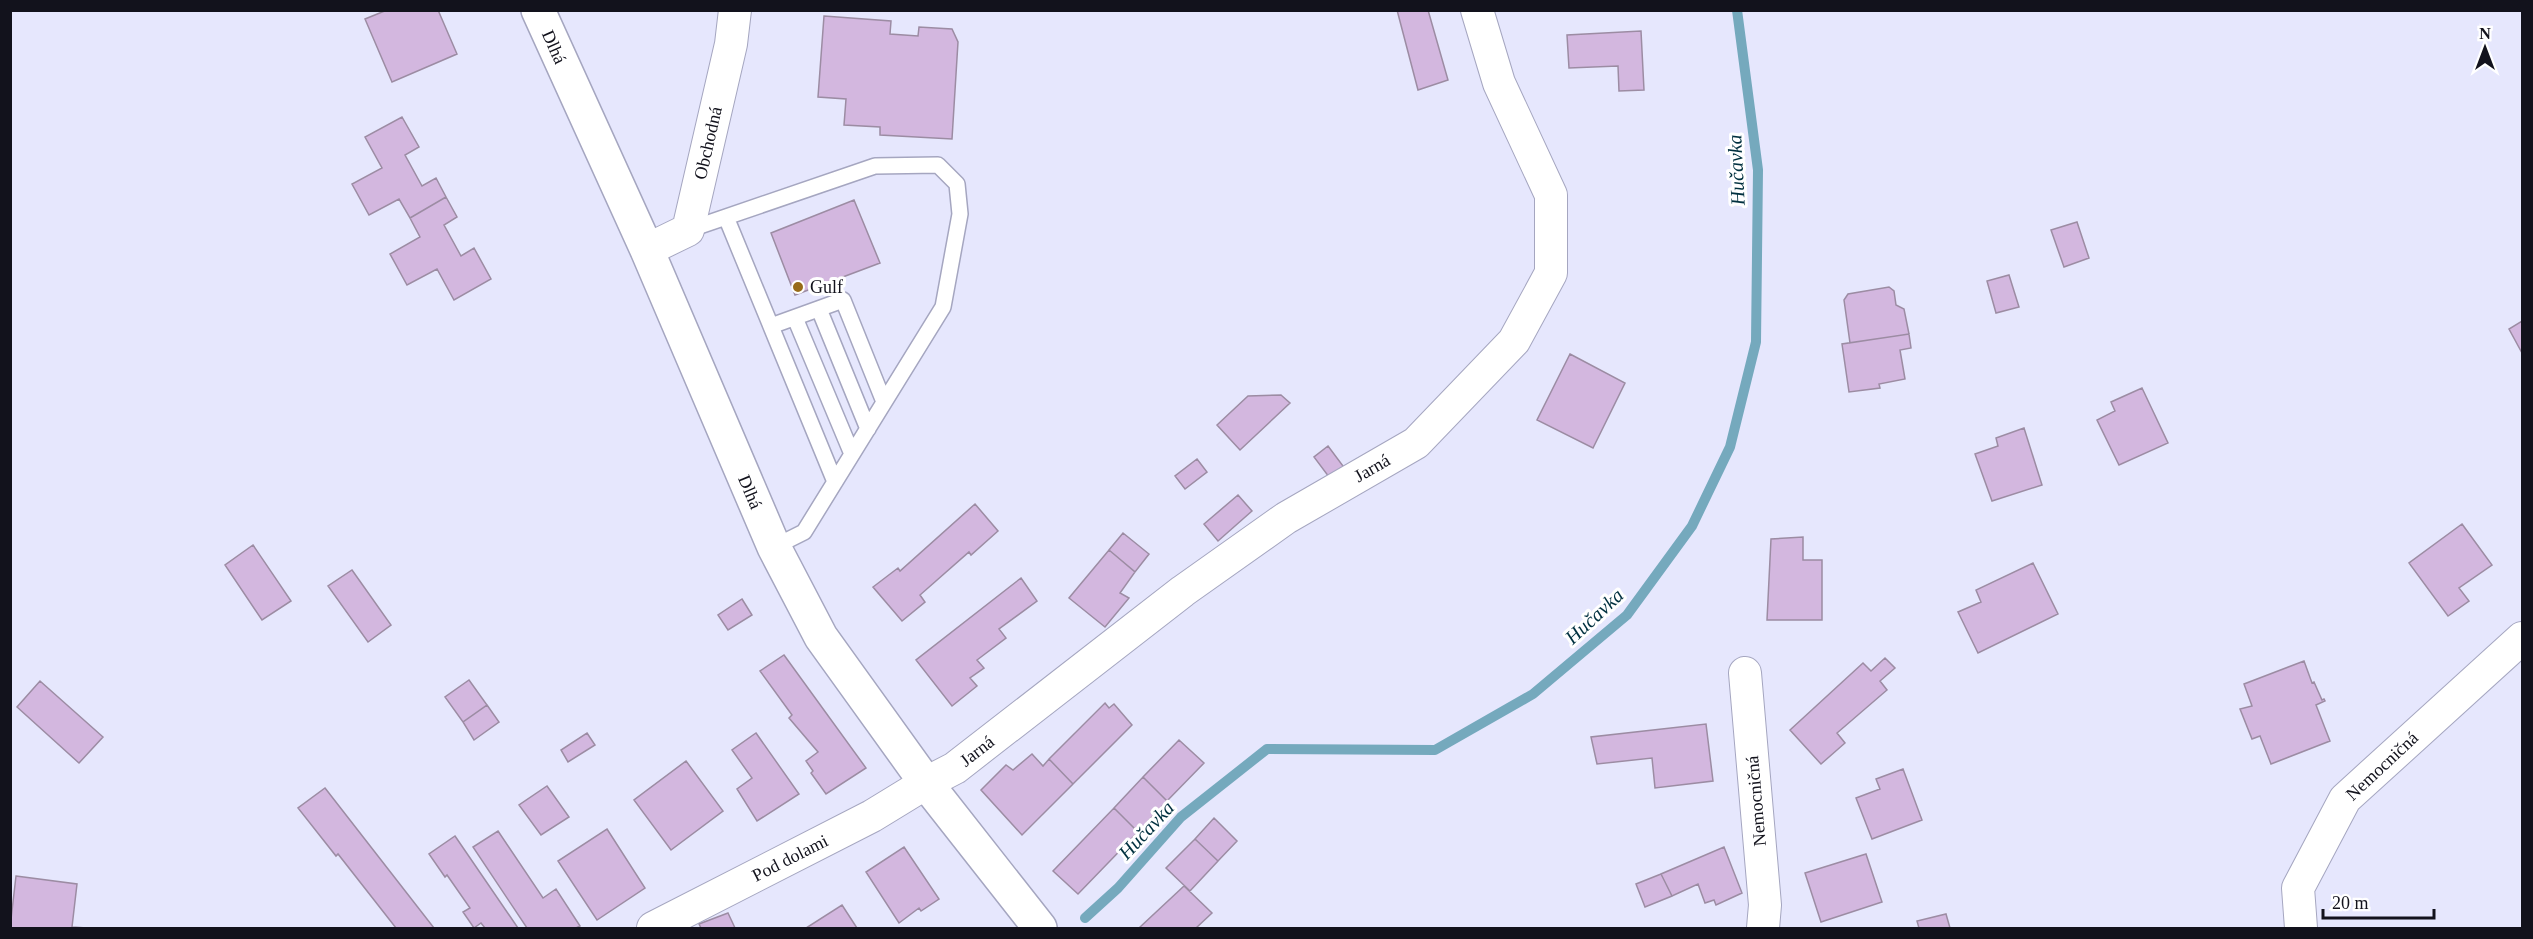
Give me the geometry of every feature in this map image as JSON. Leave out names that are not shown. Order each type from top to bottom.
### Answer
[{"type":"street","name":"Dlhá","points":[[538,10],[647,250],[774,547],[821,637],[926,783],[1040,928]]},
{"type":"street","name":"Obchodná","points":[[688,230],[731,44],[735,10]]},
{"type":"street","name":"Jarná","points":[[926,783],[955,768],[1183,591],[1286,518],[1416,443],[1514,341],[1551,273],[1551,195],[1499,83],[1477,10]]},
{"type":"street","points":[[647,250],[688,230]]},
{"type":"street","name":"Nemocničná","points":[[2301,928],[2298,888],[2345,799],[2523,638]]},
{"type":"street","name":"Nemocničná","points":[[1745,673],[1765,905],[1762,928]]},
{"type":"street","name":"Pod dolami","points":[[653,928],[872,816],[926,783]]},
{"type":"lane","points":[[688,230],[875,166],[938,165],[957,184],[960,214],[943,307],[804,532],[774,547]]},
{"type":"lane","points":[[726,217],[835,482]]},
{"type":"lane","points":[[771,327],[843,300],[884,402]]},
{"type":"lane","points":[[819,309],[868,429]]},
{"type":"lane","points":[[795,318],[852,454]]},
{"type":"building","points":[[387,10],[438,10],[457,54],[392,82],[365,19]]},
{"type":"building","points":[[1397,10],[1428,10],[1448,80],[1418,90]]},
{"type":"building","points":[[824,16],[891,21],[890,34],[918,36],[919,27],[952,29],[958,42],[952,139],[880,135],[880,127],[844,125],[846,99],[818,97]]},
{"type":"building","points":[[1641,31],[1644,90],[1619,91],[1618,66],[1569,68],[1567,35]]},
{"type":"building","points":[[402,117],[419,147],[405,155],[422,186],[436,178],[446,197],[410,218],[399,199],[369,215],[352,184],[382,168],[365,137]]},
{"type":"building","points":[[446,197],[457,217],[444,225],[461,256],[474,248],[491,279],[454,300],[437,269],[407,285],[390,254],[420,237],[410,218]]},
{"type":"building","points":[[854,200],[880,263],[795,295],[771,233]]},
{"type":"building","points":[[2077,222],[2089,258],[2064,267],[2051,230]]},
{"type":"building","points":[[2009,275],[2019,307],[1996,313],[1987,281]]},
{"type":"building","points":[[1889,287],[1894,291],[1896,305],[1904,309],[1909,334],[1850,343],[1844,300],[1848,294]]},
{"type":"building","points":[[2522,321],[2522,353],[2509,329]]},
{"type":"building","points":[[1909,334],[1911,348],[1900,350],[1905,379],[1879,384],[1880,388],[1849,392],[1842,344]]},
{"type":"building","points":[[1570,354],[1625,383],[1593,448],[1537,420]]},
{"type":"building","points":[[2142,388],[2168,443],[2119,465],[2097,420],[2115,411],[2111,402]]},
{"type":"building","points":[[1281,395],[1290,403],[1240,450],[1217,425],[1248,396]]},
{"type":"building","points":[[2024,428],[2042,485],[1992,501],[1975,454],[1998,446],[1996,438]]},
{"type":"building","points":[[1328,446],[1349,474],[1335,485],[1314,457]]},
{"type":"building","points":[[1197,459],[1207,472],[1185,489],[1175,476]]},
{"type":"building","points":[[1238,495],[1252,511],[1218,541],[1204,524]]},
{"type":"building","points":[[975,504],[998,531],[971,555],[969,552],[920,595],[925,602],[902,621],[873,587],[898,568],[900,571]]},
{"type":"building","points":[[2462,524],[2492,565],[2459,588],[2469,601],[2448,616],[2409,563]]},
{"type":"building","points":[[1123,533],[1149,554],[1135,572],[1109,550]]},
{"type":"building","points":[[1803,537],[1803,560],[1822,560],[1822,620],[1767,620],[1771,539]]},
{"type":"building","points":[[253,545],[291,601],[262,620],[225,565]]},
{"type":"building","points":[[1109,550],[1135,572],[1120,593],[1129,598],[1105,627],[1069,598]]},
{"type":"building","points":[[2033,563],[2058,614],[1978,653],[1958,612],[1981,602],[1976,590]]},
{"type":"building","points":[[352,570],[391,625],[368,642],[328,586]]},
{"type":"building","points":[[1021,578],[1037,601],[999,629],[1006,638],[977,660],[984,668],[970,678],[977,686],[952,706],[916,660]]},
{"type":"building","points":[[742,599],[752,615],[728,630],[718,615]]},
{"type":"building","points":[[784,655],[866,768],[826,794],[811,773],[813,771],[806,761],[818,752],[789,718],[792,715],[760,671]]},
{"type":"building","points":[[1885,658],[1895,668],[1880,681],[1887,690],[1837,733],[1845,743],[1821,764],[1790,730],[1863,663],[1871,671]]},
{"type":"building","points":[[2304,661],[2312,683],[2314,682],[2322,700],[2325,701],[2316,705],[2330,741],[2271,764],[2260,736],[2252,739],[2240,709],[2252,706],[2244,684]]},
{"type":"building","points":[[469,680],[487,705],[463,722],[445,697]]},
{"type":"building","points":[[40,681],[103,737],[79,763],[17,707]]},
{"type":"building","points":[[1105,703],[1109,708],[1114,704],[1132,725],[1073,784],[1049,759]]},
{"type":"building","points":[[487,705],[499,722],[474,740],[463,722]]},
{"type":"building","points":[[1706,724],[1713,781],[1655,788],[1652,758],[1597,764],[1591,737]]},
{"type":"building","points":[[587,733],[595,745],[568,762],[561,750]]},
{"type":"building","points":[[756,733],[799,794],[757,821],[737,789],[752,778],[732,750]]},
{"type":"building","points":[[1179,740],[1204,763],[1167,801],[1143,777]]},
{"type":"building","points":[[1032,754],[1043,766],[1049,759],[1073,784],[1022,835],[981,790],[1006,765],[1013,770]]},
{"type":"building","points":[[686,761],[723,811],[671,850],[634,800]]},
{"type":"building","points":[[1903,769],[1922,820],[1872,839],[1856,798],[1880,789],[1876,779]]},
{"type":"building","points":[[1143,777],[1167,801],[1138,832],[1114,808]]},
{"type":"building","points":[[547,786],[569,817],[541,835],[519,805]]},
{"type":"building","points":[[325,788],[434,928],[396,928],[338,854],[336,856],[298,808]]},
{"type":"building","points":[[1114,808],[1138,832],[1078,894],[1053,871]]},
{"type":"building","points":[[1214,818],[1237,841],[1218,861],[1195,839]]},
{"type":"building","points":[[607,829],[645,888],[597,920],[558,861]]},
{"type":"building","points":[[498,831],[543,898],[556,889],[580,926],[576,928],[527,928],[473,847]]},
{"type":"building","points":[[455,836],[518,928],[485,928],[481,923],[474,928],[463,912],[470,908],[429,854]]},
{"type":"building","points":[[1195,839],[1218,861],[1190,891],[1166,868]]},
{"type":"building","points":[[904,847],[939,899],[921,911],[919,908],[899,923],[866,872]]},
{"type":"building","points":[[1724,847],[1742,893],[1716,905],[1714,900],[1705,903],[1698,884],[1672,896],[1661,874]]},
{"type":"building","points":[[1866,854],[1882,902],[1821,922],[1805,873]]},
{"type":"building","points":[[1661,874],[1672,896],[1645,907],[1636,884]]},
{"type":"building","points":[[16,876],[77,884],[72,927],[87,928],[10,928]]},
{"type":"building","points":[[1184,886],[1212,913],[1196,928],[1139,928]]},
{"type":"building","points":[[842,905],[857,928],[806,928]]},
{"type":"building","points":[[728,913],[735,928],[701,928],[699,924]]},
{"type":"building","points":[[1946,914],[1950,928],[1919,928],[1917,921]]},
{"type":"waterway","name":"Hučavka","points":[[1085,918],[1118,888],[1181,817],[1267,749],[1435,750],[1533,694],[1627,615],[1692,526],[1730,447],[1756,342],[1758,170],[1737,10]]},
{"type":"place","name":"Gulf","points":[[798,287]]}]
